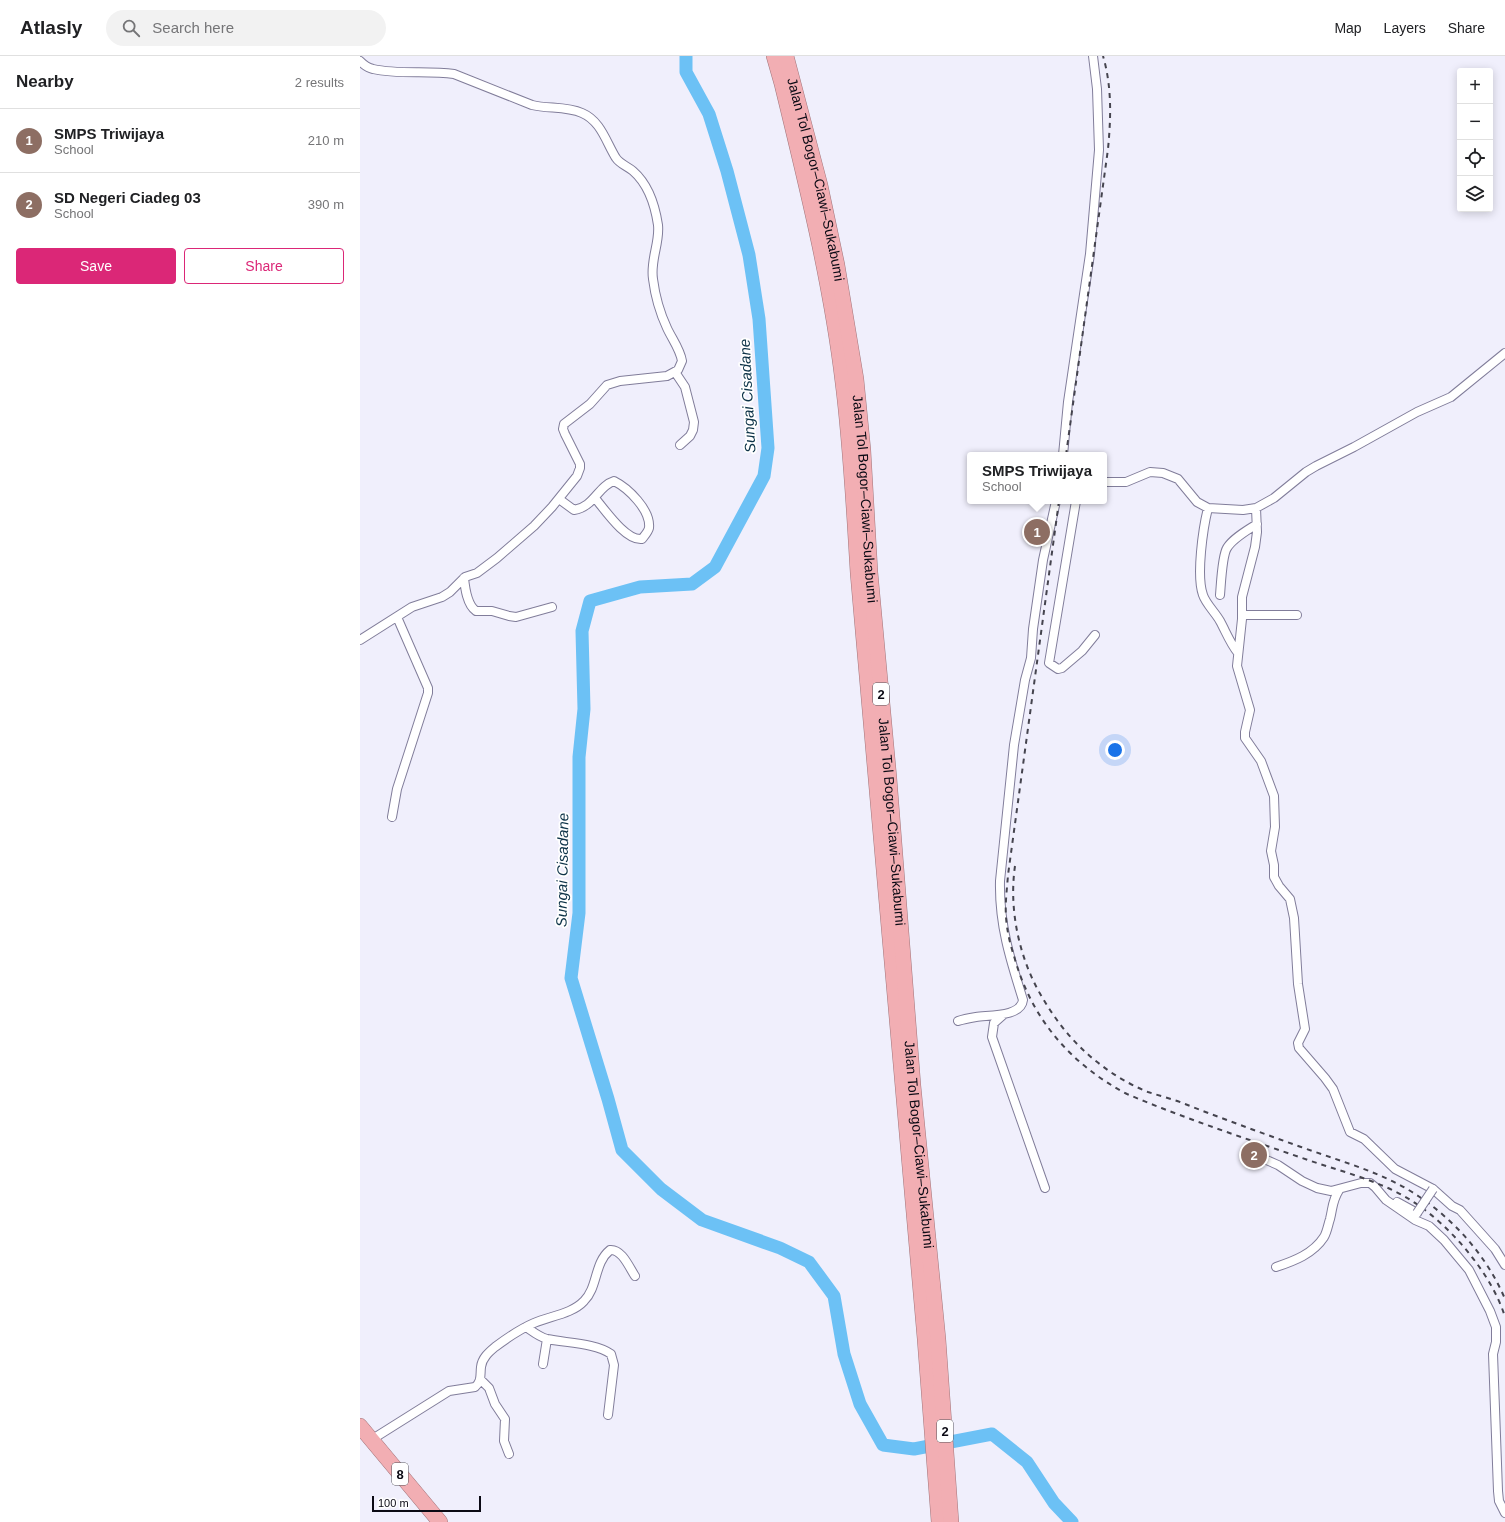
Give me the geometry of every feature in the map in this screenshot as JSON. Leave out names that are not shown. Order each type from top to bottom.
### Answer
[{"type":"highway","name":"Jalan Tol Bogor–Ciawi–Sukabumi","points":[[774,56],[784,92],[825,268],[843,382],[850,450],[858,572],[951,1522]]},
{"type":"highway","name":"Jalan Tol Bogor–Ciawi–Sukabumi","points":[[786,56],[820,185],[837,265],[856,379],[863,450],[870,572],[889,778],[932,1339],[939,1522]]},
{"type":"highway","name":"8","points":[[360,1426],[437,1521]]},
{"type":"street","points":[[1063,452],[1068,402],[1090,254],[1099,150],[1096,76],[1093,56]]},
{"type":"street","points":[[360,61],[368,68],[379,70],[442,72],[454,74],[532,105],[575,110],[582,112],[592,119],[602,131],[617,159],[639,177],[650,196],[656,216],[658,230],[652,262],[653,279],[657,299],[666,327],[681,357],[681,366],[675,372],[661,378],[627,380],[607,385],[590,404],[566,422],[563,427],[564,432],[580,464],[578,476],[534,526],[497,558],[480,571],[464,578],[446,595],[416,605],[360,640]]},
{"type":"street","points":[[1107,482],[1126,482],[1150,472],[1163,473],[1178,479],[1197,502],[1208,508],[1243,510],[1256,508],[1274,498],[1302,475],[1316,466],[1354,448],[1416,412],[1451,397],[1505,353]]},
{"type":"street","points":[[675,372],[685,387],[694,422],[693,430],[690,436],[680,445]]},
{"type":"street","points":[[559,499],[574,510],[585,507],[608,483],[614,481],[620,484],[635,497],[645,511],[649,525],[646,533],[642,538],[636,539],[626,533],[595,498]]},
{"type":"street","points":[[958,1021],[976,1017],[1002,1015],[1017,1009],[1023,1003],[1006,947],[1000,912],[1000,881],[1014,745],[1025,680],[1031,658],[1033,629],[1044,560],[1055,504]]},
{"type":"street","points":[[1076,504],[1049,663],[1058,669],[1062,668],[1082,651],[1095,635]]},
{"type":"street","points":[[1208,508],[1203,531],[1200,575],[1201,588],[1204,598],[1217,615],[1229,641],[1238,653]]},
{"type":"street","points":[[1256,508],[1257,524],[1255,547],[1242,591],[1242,615],[1238,653],[1238,670],[1250,710],[1245,732],[1246,738],[1261,761],[1274,796],[1275,832],[1271,851],[1274,865],[1274,877],[1279,886],[1290,899],[1294,918],[1298,984],[1305,1029],[1298,1043],[1299,1048],[1319,1070],[1333,1089],[1350,1132],[1364,1139],[1395,1169],[1433,1190],[1452,1206],[1460,1210],[1495,1250],[1505,1265]]},
{"type":"street","points":[[1220,595],[1227,548],[1240,536],[1257,524]]},
{"type":"street","points":[[464,578],[471,606],[476,611],[492,611],[516,617],[552,607]]},
{"type":"street","points":[[1242,615],[1297,615]]},
{"type":"street","points":[[392,817],[397,789],[428,693],[428,688],[397,617]]},
{"type":"street","points":[[1002,1015],[994,1023],[992,1037],[1045,1188]]},
{"type":"street","points":[[1255,1155],[1278,1165],[1302,1181],[1317,1188],[1331,1191],[1361,1183],[1370,1183],[1386,1200],[1409,1216],[1428,1226],[1444,1240],[1469,1270],[1490,1311],[1496,1327],[1496,1342],[1493,1354],[1498,1491],[1499,1501],[1505,1513]]},
{"type":"street","points":[[1276,1267],[1296,1260],[1311,1251],[1324,1237],[1331,1216],[1334,1199],[1339,1190]]},
{"type":"street","points":[[1379,1192],[1418,1213],[1433,1190]]},
{"type":"street","points":[[371,1440],[446,1392],[473,1388],[477,1385],[480,1379],[482,1364],[487,1354],[506,1339],[526,1327],[571,1309],[584,1301],[588,1295],[602,1258],[610,1250],[615,1250],[620,1253],[635,1276]]},
{"type":"street","points":[[526,1327],[547,1339],[574,1343],[611,1354],[614,1365],[608,1415]]},
{"type":"street","points":[[543,1364],[547,1339]]},
{"type":"street","points":[[480,1379],[489,1388],[494,1404],[505,1419],[504,1442],[509,1454]]},
{"type":"waterway","name":"Sungai Cisadane","points":[[686,56],[686,72],[709,114],[727,171],[749,255],[759,319],[768,448],[764,476],[715,567],[692,584],[640,587],[590,601],[582,631],[584,709],[579,757],[579,913],[571,978],[622,1150],[661,1189],[702,1220],[780,1248],[809,1262],[834,1296],[844,1354],[860,1404],[883,1445],[914,1449],[992,1434],[1027,1462],[1054,1503],[1072,1522]]},
{"type":"railway","points":[[1066,452],[1108,149],[1110,102],[1108,79],[1103,56]]},
{"type":"railway","points":[[1059,504],[1008,875],[1006,901],[1006,922],[1010,942],[1021,978],[1031,1000],[1042,1019],[1071,1054],[1106,1082],[1127,1094],[1217,1128],[1375,1182],[1412,1201],[1441,1223],[1468,1252],[1490,1284],[1505,1317]]},
{"type":"railway","points":[[1015,866],[1013,882],[1014,913],[1020,945],[1025,961],[1044,1001],[1065,1031],[1091,1057],[1118,1077],[1148,1092],[1180,1102],[1362,1168],[1398,1184],[1431,1205],[1461,1232],[1486,1264],[1497,1281],[1505,1299]]},
{"type":"place","name":"SMPS Triwijaya","points":[[1037,532]]},
{"type":"place","name":"SD Negeri Ciadeg 03","points":[[1254,1155]]}]
